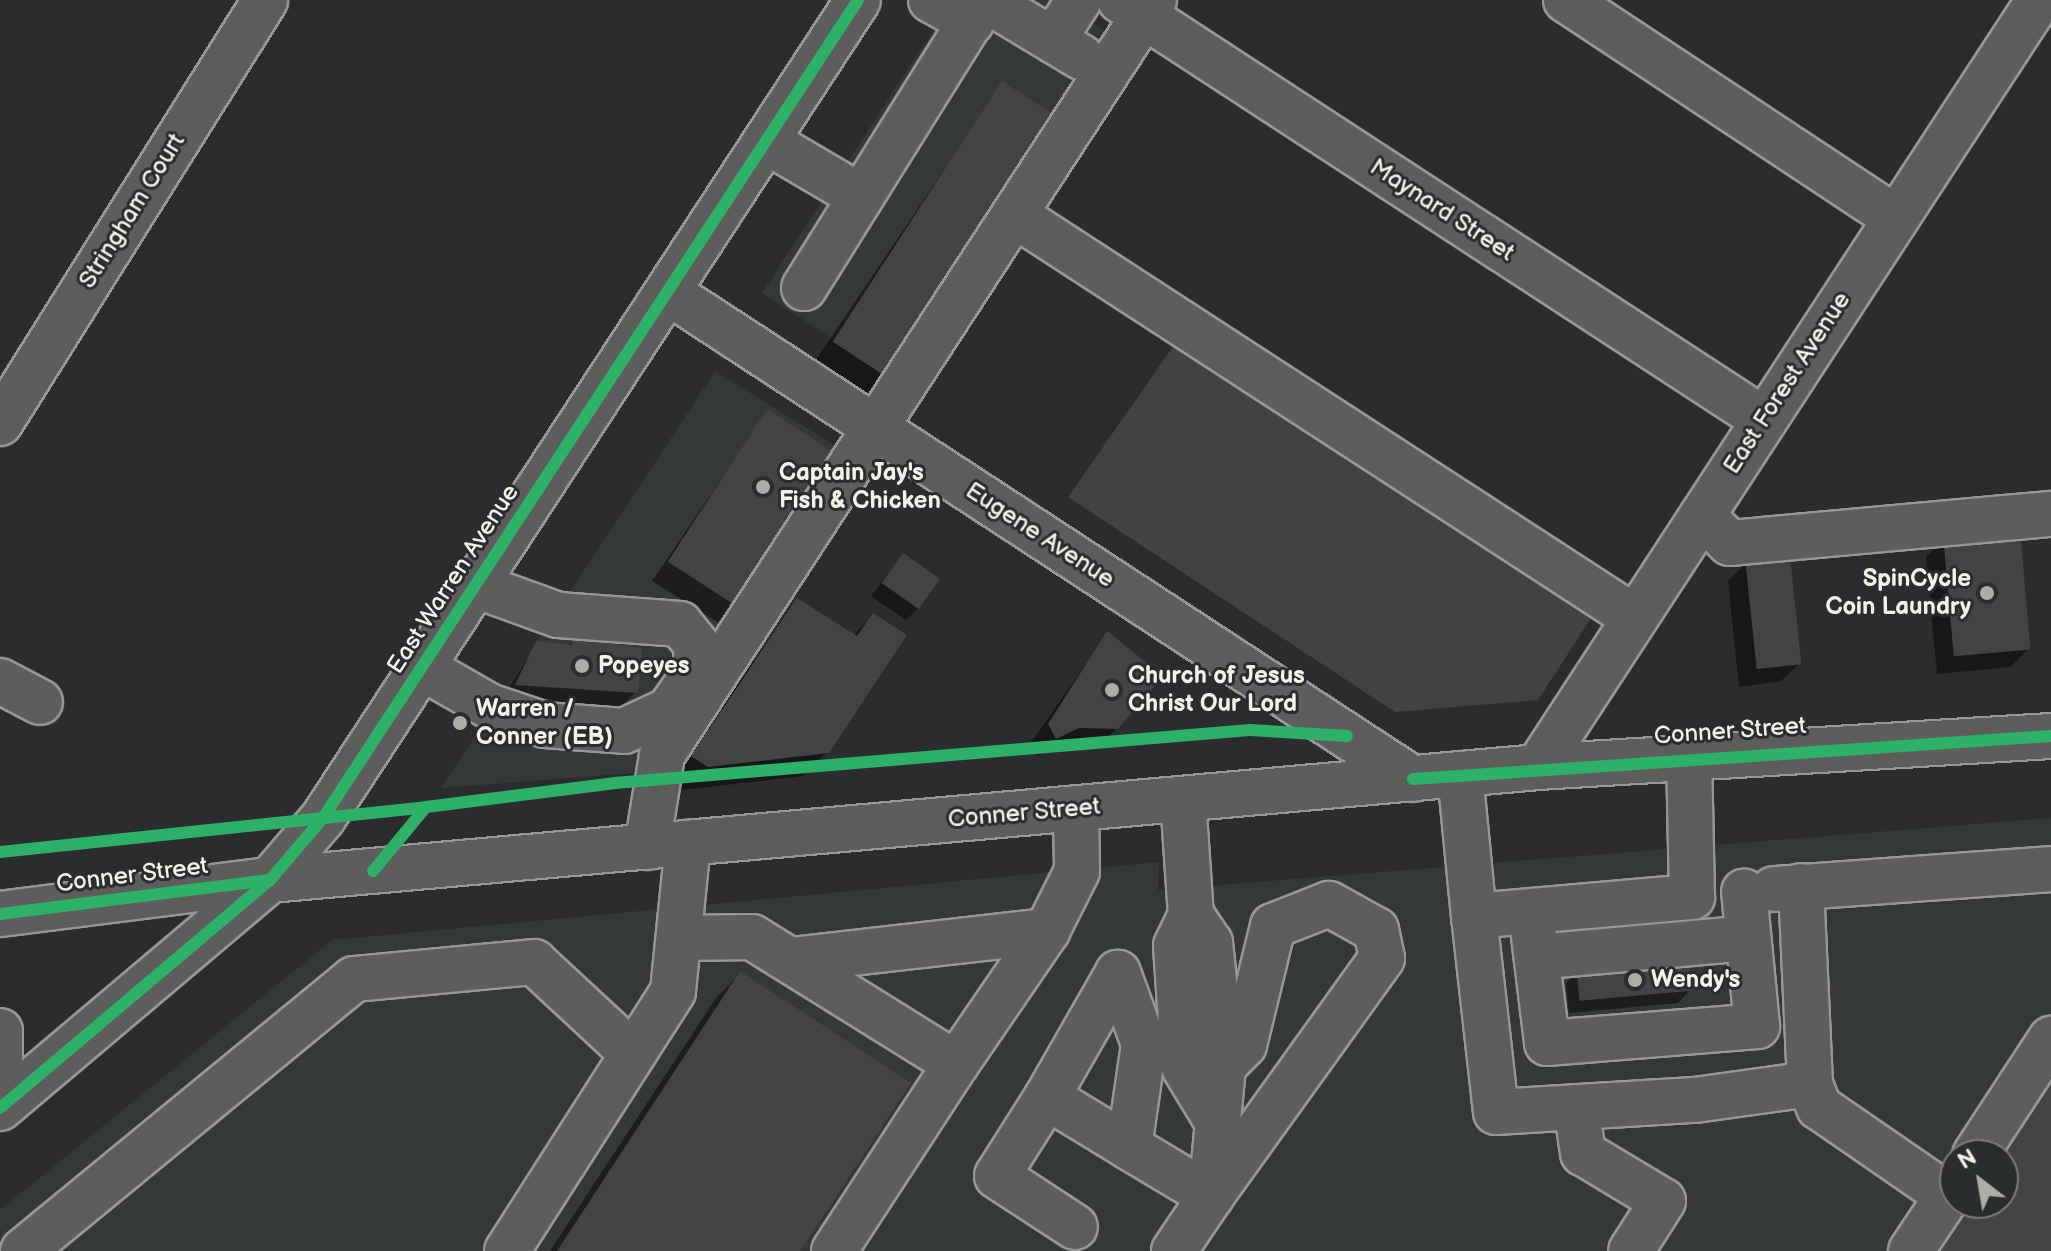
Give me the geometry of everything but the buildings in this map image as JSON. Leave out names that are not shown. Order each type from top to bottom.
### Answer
[{"type":"main road","name":"Stringham Court","points":[[0,423],[265,0]]},
{"type":"main road","name":"East Warren Avenue","points":[[0,1108],[270,880],[323,818],[858,0]]},
{"type":"main road","points":[[931,0],[980,7],[1067,49],[1079,0]]},
{"type":"main road","points":[[1566,0],[1894,217]]},
{"type":"main road","points":[[507,1251],[673,991],[680,938],[667,845],[662,755],[1015,215],[1139,5]]},
{"type":"main road","name":"Maynard Street","points":[[1139,5],[1764,420]]},
{"type":"main road","points":[[804,288],[980,7]]},
{"type":"main road","name":"East Forest Avenue","points":[[1538,767],[1894,217],[2036,7]]},
{"type":"main road","points":[[766,141],[861,197]]},
{"type":"main road","points":[[1015,215],[1635,618]]},
{"type":"main road","name":"Eugene Avenue","points":[[668,292],[1413,779]]},
{"type":"main road","points":[[1702,516],[1730,543],[2051,514]]},
{"type":"main road","points":[[421,667],[489,706],[545,725],[624,731],[669,710],[695,673],[697,645],[680,624],[657,618],[558,615],[475,585]]},
{"type":"main road","points":[[0,681],[40,702]]},
{"type":"main road","name":"Conner Street","points":[[0,914],[270,880],[1538,767],[2051,736]]},
{"type":"main road","points":[[1689,756],[1692,897]]},
{"type":"main road","points":[[1460,774],[1496,1112],[1810,1084]]},
{"type":"main road","points":[[1183,799],[1191,915],[1176,946],[1184,1067],[1215,1118]]},
{"type":"main road","points":[[834,1251],[1047,931],[1077,871],[1076,808]]},
{"type":"main road","points":[[1474,916],[1801,886],[2051,869]]},
{"type":"main road","points":[[1801,886],[1810,1084],[1819,1107],[1939,1183]]},
{"type":"main road","points":[[1531,912],[1547,1043],[1757,1026],[1744,892]]},
{"type":"main road","points":[[1174,1251],[1382,958],[1376,930],[1329,904],[1273,926],[1244,1045],[1223,1066]]},
{"type":"main road","points":[[1191,915],[1210,943],[1223,1066],[1215,1118],[1211,1196]]},
{"type":"main road","points":[[791,960],[1047,931]]},
{"type":"main road","points":[[680,938],[752,937],[956,1064]]},
{"type":"main road","points":[[1537,957],[1748,938]]},
{"type":"main road","points":[[23,1251],[354,979],[534,962],[633,1054]]},
{"type":"main road","points":[[1075,1227],[997,1176],[1047,1097],[1118,973],[1144,1044],[1129,1147]]},
{"type":"main road","points":[[0,1031],[0,1061]]},
{"type":"main road","points":[[1985,1139],[2051,1039]]},
{"type":"main road","points":[[1047,1097],[1211,1196]]},
{"type":"main road","points":[[1576,1107],[1583,1153],[1663,1201],[1631,1251]]},
{"type":"main road","points":[[1911,1251],[1939,1209]]},
{"type":"shaded area","points":[[953,0],[1057,0],[1118,39],[896,380],[762,293]]},
{"type":"shaded area","points":[[1177,341],[1595,612],[1538,700],[1395,712],[1068,497]]},
{"type":"shaded area","points":[[715,371],[844,451],[743,611],[634,773],[441,788]]},
{"type":"shaded area","points":[[2051,818],[2051,1251],[0,1251],[0,1210],[332,940],[1159,862],[1158,890]]},
{"type":"cycle path","points":[[0,1108],[270,880],[323,818],[858,0]]},
{"type":"cycle path","points":[[426,807],[615,783],[1250,730],[1347,736]]},
{"type":"cycle path","points":[[1413,779],[2051,736]]},
{"type":"cycle path","points":[[0,852],[426,807],[373,871]]},
{"type":"cycle path","points":[[0,914],[270,880]]},
{"type":"place","name":"Captain Jay's Fish & Chicken","points":[[763,487]]},
{"type":"place","name":"SpinCycle Coin Laundry","points":[[1987,593]]},
{"type":"place","name":"Popeyes","points":[[582,666]]},
{"type":"place","name":"Church of Jesus Christ Our Lord","points":[[1112,690]]},
{"type":"place","name":"Warren / Conner (EB)","points":[[460,723]]},
{"type":"place","name":"Wendy's","points":[[1635,980]]}]
